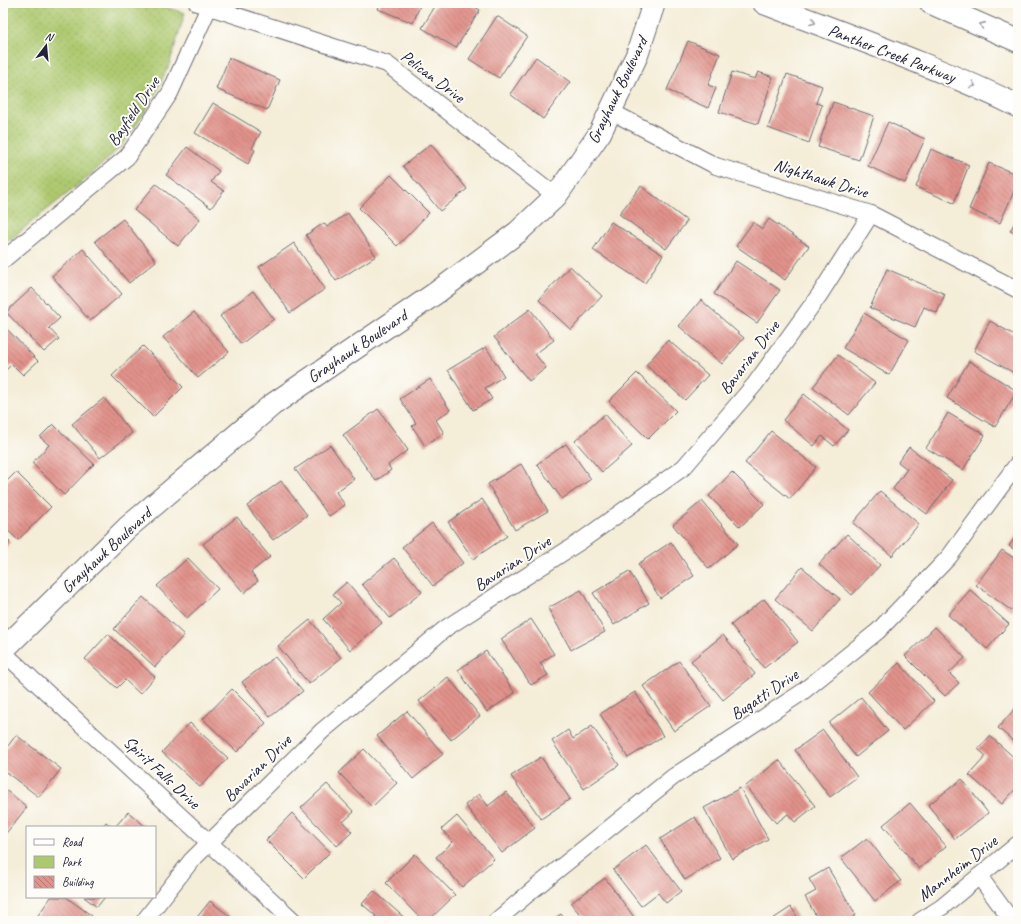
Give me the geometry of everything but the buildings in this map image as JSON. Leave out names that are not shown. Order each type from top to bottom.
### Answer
[{"type":"street","name":"Grayhawk Boulevard","points":[[3,651],[127,528],[272,405],[486,256],[518,232],[556,196],[600,133],[637,55],[654,3]]},
{"type":"street","name":"Panther Creek Parkway","points":[[764,3],[911,59],[980,87],[1018,106]]},
{"type":"street","points":[[931,3],[1018,41]]},
{"type":"street","name":"Pelican Drive","points":[[203,5],[387,64],[556,196]]},
{"type":"street","name":"Bayfield Drive","points":[[3,260],[127,157],[170,94],[203,5]]},
{"type":"street","name":"Nighthawk Drive","points":[[610,111],[716,166],[871,214],[1018,290]]},
{"type":"street","name":"Bavarian Drive","points":[[144,921],[191,861],[322,731],[446,628],[581,541],[684,467],[755,384],[820,294],[871,214]]},
{"type":"street","name":"Bugatti Drive","points":[[496,921],[534,888],[673,777],[801,693],[878,631],[949,557],[1018,463]]},
{"type":"street","name":"Spirit Falls Drive","points":[[3,651],[294,921]]},
{"type":"street","name":"Mannheim Drive","points":[[920,921],[942,907],[1018,844]]},
{"type":"street","points":[[979,876],[1012,921]]},
{"type":"green space","points":[[3,3],[151,3],[185,13],[169,65],[150,104],[124,143],[93,173],[3,245]]}]
